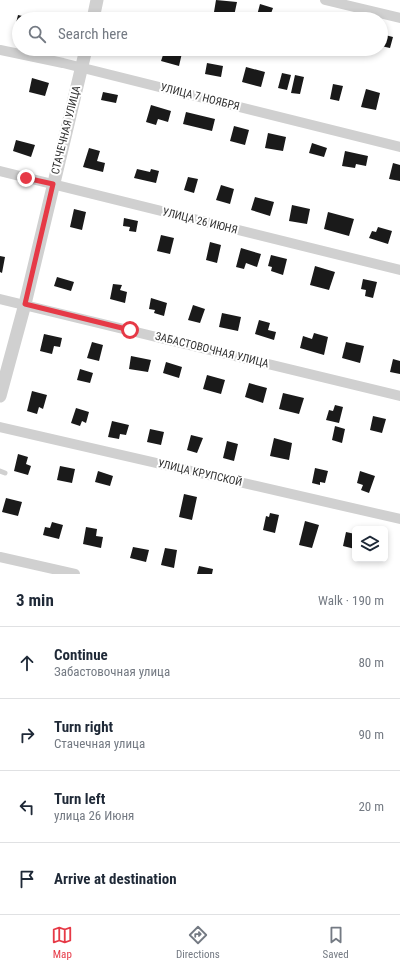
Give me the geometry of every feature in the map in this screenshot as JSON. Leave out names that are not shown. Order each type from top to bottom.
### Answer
[{"type":"street","points":[[94,12],[97,0]]},
{"type":"street","points":[[325,0],[375,12]]},
{"type":"street","points":[[388,15],[400,18]]},
{"type":"street","name":"УЛИЦА 7 НОЯБРЯ","points":[[0,50],[12,53]]},
{"type":"street","name":"УЛИЦА 7 НОЯБРЯ","points":[[27,56],[400,147]]},
{"type":"street","name":"СТАЧЕЧНАЯ УЛИЦА","points":[[0,396],[25,304],[84,56]]},
{"type":"street","name":"УЛИЦА 26 ИЮНЯ","points":[[0,171],[400,270]]},
{"type":"street","name":"ЗАБАСТОВОЧНАЯ УЛИЦА","points":[[0,299],[400,396]]},
{"type":"street","name":"УЛИЦА КРУПСКОЙ","points":[[0,427],[400,519]]},
{"type":"street","points":[[0,557],[75,574]]},
{"type":"building","points":[[216,0],[237,2],[235,12],[214,12]]},
{"type":"building","points":[[260,4],[273,8],[272,12],[258,12]]},
{"type":"building","points":[[388,36],[393,37],[390,48],[388,48]]},
{"type":"building","points":[[163,56],[181,56],[179,66],[161,61]]},
{"type":"building","points":[[207,63],[223,66],[221,77],[205,74]]},
{"type":"building","points":[[246,67],[265,72],[261,87],[242,82]]},
{"type":"building","points":[[282,73],[291,75],[287,90],[278,88]]},
{"type":"building","points":[[295,75],[304,77],[300,94],[291,93]]},
{"type":"building","points":[[32,78],[49,83],[45,96],[29,92]]},
{"type":"building","points":[[333,84],[343,86],[339,101],[330,99]]},
{"type":"building","points":[[366,89],[380,93],[376,110],[361,107]]},
{"type":"building","points":[[103,92],[118,95],[116,103],[101,100]]},
{"type":"building","points":[[151,105],[171,111],[168,122],[158,119],[156,125],[146,122]]},
{"type":"building","points":[[186,112],[215,119],[212,131],[183,124]]},
{"type":"building","points":[[234,126],[249,130],[245,145],[230,141]]},
{"type":"building","points":[[268,133],[286,137],[283,151],[265,148]]},
{"type":"building","points":[[16,140],[35,145],[31,157],[13,151]]},
{"type":"building","points":[[312,143],[327,148],[324,157],[309,153]]},
{"type":"building","points":[[89,148],[100,151],[97,161],[105,163],[103,172],[83,167]]},
{"type":"building","points":[[345,151],[368,156],[366,166],[356,164],[355,168],[342,166]]},
{"type":"building","points":[[393,163],[400,165],[400,181],[389,179]]},
{"type":"building","points":[[137,169],[150,172],[151,169],[159,171],[156,183],[134,178]]},
{"type":"building","points":[[188,177],[198,179],[194,193],[184,190]]},
{"type":"building","points":[[221,185],[234,189],[230,204],[216,200]]},
{"type":"building","points":[[255,197],[274,202],[270,216],[251,210]]},
{"type":"building","points":[[292,205],[310,209],[307,224],[289,221]]},
{"type":"building","points":[[74,209],[86,212],[82,230],[70,227]]},
{"type":"building","points":[[328,212],[354,219],[349,236],[324,229]]},
{"type":"building","points":[[124,218],[138,221],[136,232],[129,231],[130,227],[123,226]]},
{"type":"building","points":[[378,227],[392,231],[388,244],[369,238],[372,231],[376,232]]},
{"type":"building","points":[[161,235],[174,238],[170,254],[157,251]]},
{"type":"building","points":[[210,242],[221,245],[217,263],[206,260]]},
{"type":"building","points":[[241,248],[261,254],[257,267],[246,263],[244,269],[236,267]]},
{"type":"building","points":[[271,255],[287,259],[283,275],[271,271],[272,267],[268,266]]},
{"type":"building","points":[[0,256],[5,257],[2,273],[0,272]]},
{"type":"building","points":[[315,266],[335,272],[329,290],[310,285]]},
{"type":"building","points":[[57,277],[74,282],[71,291],[54,286]]},
{"type":"building","points":[[363,279],[377,282],[373,298],[365,296],[366,290],[361,289]]},
{"type":"building","points":[[113,284],[122,285],[120,290],[127,292],[125,303],[110,299]]},
{"type":"building","points":[[151,298],[167,303],[164,316],[154,313],[155,310],[149,309]]},
{"type":"building","points":[[193,305],[205,309],[200,323],[188,320]]},
{"type":"building","points":[[222,313],[241,317],[238,331],[219,327]]},
{"type":"building","points":[[259,320],[270,323],[268,330],[276,332],[274,340],[255,334]]},
{"type":"building","points":[[314,333],[328,337],[324,355],[300,348],[303,336],[312,339]]},
{"type":"building","points":[[44,334],[62,338],[60,347],[54,346],[52,354],[40,351]]},
{"type":"building","points":[[92,342],[103,345],[99,361],[87,358]]},
{"type":"building","points":[[346,342],[364,346],[360,363],[342,358]]},
{"type":"building","points":[[131,356],[151,360],[148,372],[129,369]]},
{"type":"building","points":[[393,359],[400,361],[400,374],[390,372]]},
{"type":"building","points":[[166,362],[182,367],[179,378],[163,373]]},
{"type":"building","points":[[80,369],[93,373],[90,383],[77,380]]},
{"type":"building","points":[[207,375],[225,380],[221,394],[203,389]]},
{"type":"building","points":[[249,383],[267,388],[263,403],[245,397]]},
{"type":"building","points":[[32,391],[47,395],[43,409],[39,407],[37,414],[27,411]]},
{"type":"building","points":[[283,393],[304,398],[299,414],[279,409]]},
{"type":"building","points":[[335,405],[343,407],[339,423],[326,420],[329,410],[333,411]]},
{"type":"building","points":[[76,408],[89,412],[86,423],[82,421],[80,426],[71,423]]},
{"type":"building","points":[[373,416],[386,419],[382,433],[370,430]]},
{"type":"building","points":[[112,421],[129,425],[126,435],[120,434],[119,439],[108,437]]},
{"type":"building","points":[[335,426],[345,429],[342,443],[332,440]]},
{"type":"building","points":[[150,429],[164,432],[161,445],[147,442]]},
{"type":"building","points":[[191,435],[203,438],[197,453],[187,450]]},
{"type":"building","points":[[274,438],[292,443],[289,460],[270,456]]},
{"type":"building","points":[[227,441],[238,444],[234,461],[223,458]]},
{"type":"building","points":[[18,454],[28,457],[26,464],[31,466],[28,475],[14,471]]},
{"type":"building","points":[[60,466],[75,469],[72,483],[57,480]]},
{"type":"building","points":[[315,468],[328,471],[325,483],[320,482],[320,485],[312,483]]},
{"type":"building","points":[[98,471],[113,476],[110,486],[95,482]]},
{"type":"building","points":[[360,471],[375,476],[369,493],[361,490],[363,485],[357,483]]},
{"type":"building","points":[[184,494],[197,497],[192,520],[179,517]]},
{"type":"building","points":[[6,498],[22,502],[18,516],[2,512]]},
{"type":"building","points":[[270,513],[279,515],[275,533],[263,530],[266,516],[269,517]]},
{"type":"building","points":[[305,521],[319,525],[312,548],[299,545]]},
{"type":"building","points":[[52,522],[63,525],[59,539],[43,535],[45,527],[50,528]]},
{"type":"building","points":[[86,527],[97,529],[96,536],[103,537],[101,548],[83,544]]},
{"type":"building","points":[[346,532],[352,533],[352,548],[343,546]]},
{"type":"building","points":[[133,547],[149,550],[146,562],[130,558]]},
{"type":"building","points":[[165,548],[177,550],[174,568],[161,565]]},
{"type":"building","points":[[199,566],[213,569],[212,574],[197,574]]},
{"type":"route","points":[[26,178],[53,184],[25,304],[130,330]]}]
